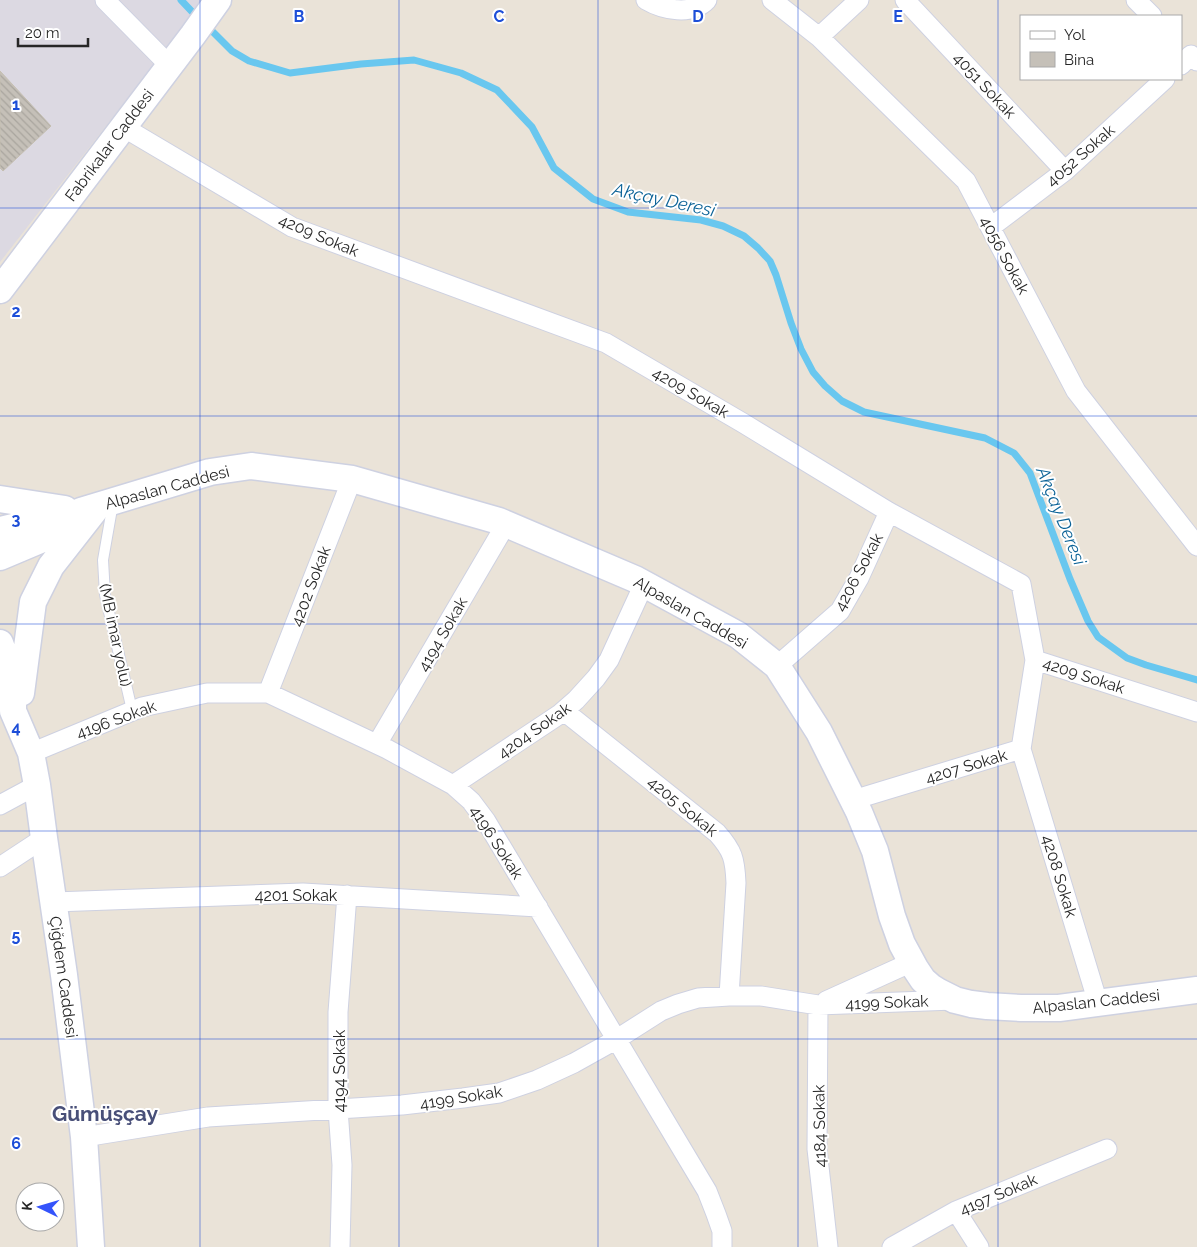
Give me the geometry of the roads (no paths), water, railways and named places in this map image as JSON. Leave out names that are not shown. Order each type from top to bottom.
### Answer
[{"type":"street","points":[[105,0],[170,66]]},
{"type":"street","points":[[646,0],[653,4],[685,10],[704,4],[707,0]]},
{"type":"street","name":"4056 Sokak","points":[[772,0],[819,37],[966,181],[1076,390],[1197,546]]},
{"type":"street","points":[[819,37],[859,0]]},
{"type":"street","name":"4051 Sokak","points":[[905,0],[1065,171]]},
{"type":"street","points":[[1136,0],[1151,15]]},
{"type":"street","name":"Fabrikalar Caddesi","points":[[0,290],[215,4]]},
{"type":"street","name":"4052 Sokak","points":[[991,227],[1065,171],[1164,80]]},
{"type":"street","name":"4209 Sokak","points":[[123,127],[292,227],[606,343],[743,423],[889,512],[1021,584],[1035,660],[1197,712]]},
{"type":"street","name":"Alpaslan Caddesi","points":[[55,522],[98,506],[210,472],[251,466],[352,479],[499,521],[635,579],[738,635],[776,666],[819,732],[853,800],[875,851],[892,916],[902,944],[923,980],[931,987],[955,1000],[971,1004],[1021,1008],[1060,1008],[1197,990]]},
{"type":"street","name":"4202 Sokak","points":[[268,694],[352,479]]},
{"type":"street","points":[[0,499],[98,506]]},
{"type":"street","points":[[10,712],[33,602],[51,566],[98,506]]},
{"type":"street","name":"4206 Sokak","points":[[776,666],[840,611],[889,512]]},
{"type":"street","points":[[0,530],[38,521],[55,522]]},
{"type":"street","points":[[0,557],[44,538],[55,522]]},
{"type":"street","name":"4194 Sokak","points":[[377,744],[506,524]]},
{"type":"street","name":"4204 Sokak","points":[[453,786],[564,711],[576,700],[609,660],[644,584]]},
{"type":"street","points":[[0,643],[13,678],[10,712]]},
{"type":"street","name":"4207 Sokak","points":[[853,800],[1021,749],[1035,660]]},
{"type":"street","name":"4196 Sokak","points":[[31,753],[142,707],[207,692],[268,694],[377,744],[453,786],[471,801],[486,821],[707,1191],[722,1231],[722,1247]]},
{"type":"street","name":"4205 Sokak","points":[[564,711],[717,833],[732,853],[736,864],[736,883],[729,996]]},
{"type":"street","name":"Çiğdem Caddesi","points":[[10,712],[31,753],[37,785],[64,975],[84,1137],[91,1247]]},
{"type":"street","name":"4208 Sokak","points":[[1021,749],[1098,1004]]},
{"type":"street","points":[[0,805],[37,785]]},
{"type":"street","points":[[0,867],[44,838]]},
{"type":"street","name":"4201 Sokak","points":[[54,902],[303,893],[538,907]]},
{"type":"street","name":"4194 Sokak","points":[[340,1247],[342,1165],[338,1109],[338,1012],[347,895]]},
{"type":"street","name":"4199 Sokak","points":[[818,1004],[912,962]]},
{"type":"street","name":"4199 Sokak","points":[[84,1137],[208,1117],[402,1105],[499,1093],[537,1080],[574,1063],[661,1011],[698,998],[761,996],[818,1004],[955,1000]]},
{"type":"street","name":"4184 Sokak","points":[[818,1004],[817,1150],[828,1247]]},
{"type":"street","name":"4197 Sokak","points":[[892,1247],[956,1211],[1107,1149]]},
{"type":"street","points":[[956,1211],[978,1247]]},
{"type":"lane","name":"(MB imar yolu)","points":[[98,506],[105,595],[132,710]]},
{"type":"waterway","name":"Akçay Deresi","points":[[181,0],[198,18]]},
{"type":"waterway","name":"Akçay Deresi","points":[[206,25],[232,51],[249,61],[290,73],[361,64],[414,60],[461,73],[497,90],[532,127],[554,168],[593,199],[628,212],[701,220],[723,226],[744,236],[770,261],[801,349],[813,372],[825,386],[842,401],[864,412],[985,438],[1014,453],[1030,473],[1070,579],[1088,621],[1098,637],[1127,658],[1197,680]]},
{"type":"district","name":"Gümüşçay","points":[[105,1114]]}]
